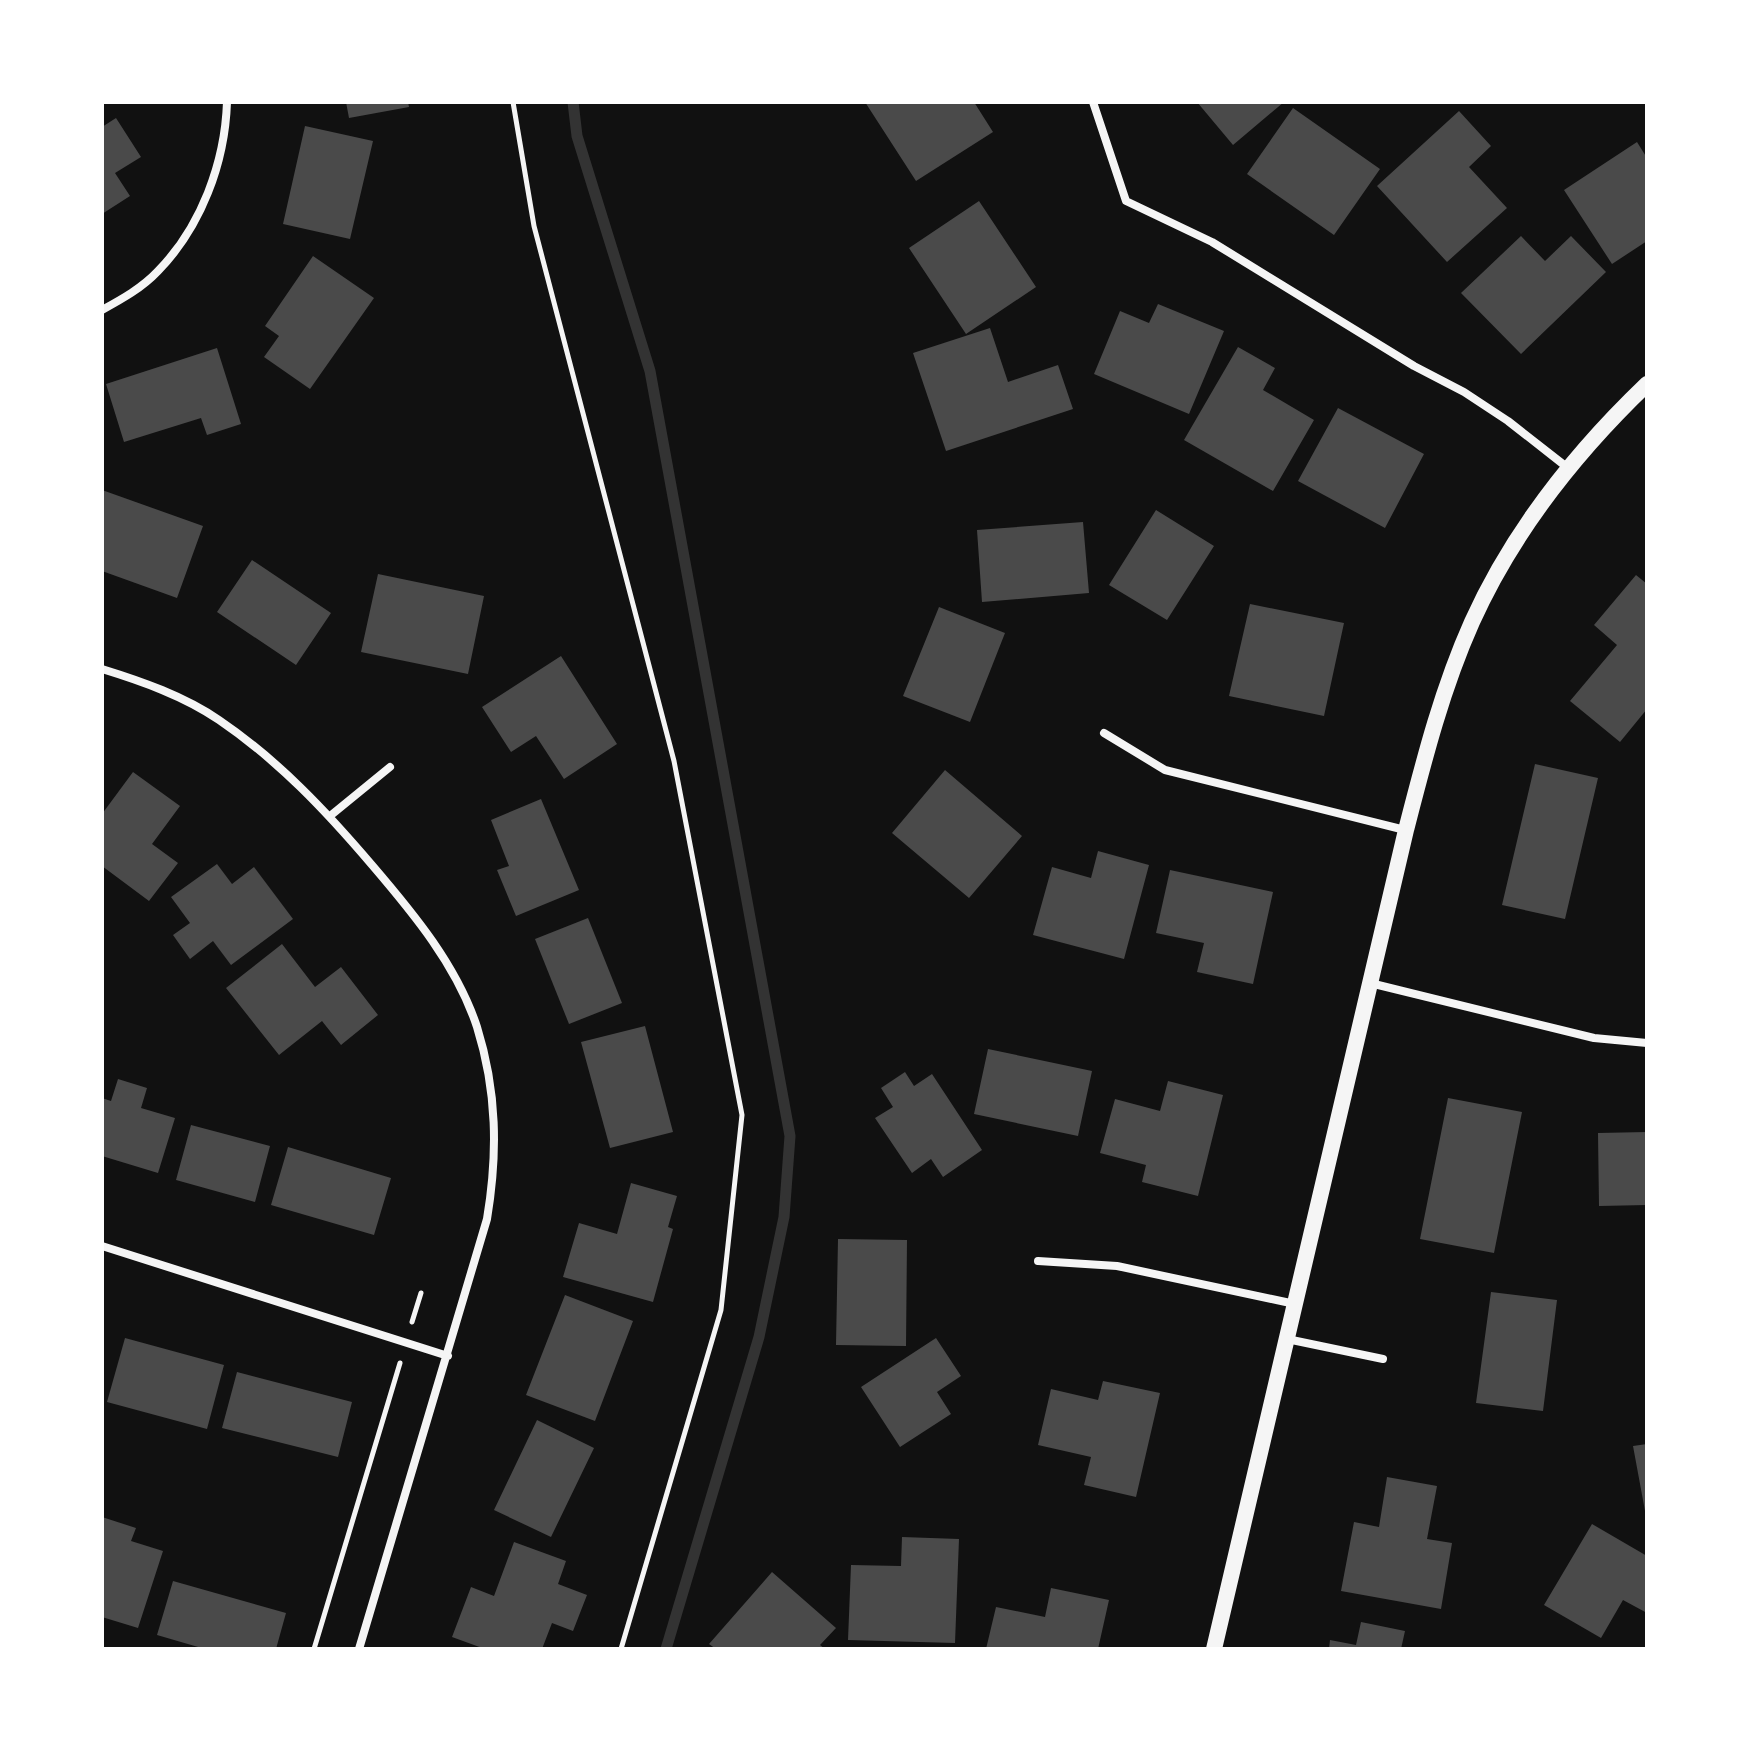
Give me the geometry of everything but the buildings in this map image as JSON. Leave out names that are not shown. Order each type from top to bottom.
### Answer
[{"type":"main road","points":[[1214,1649],[1406,830],[1433,727],[1473,621],[1531,518],[1606,424],[1647,384]]},
{"type":"street","points":[[102,310],[132,293],[159,270],[183,239],[204,203],[220,158],[227,102]]},
{"type":"street","points":[[1093,102],[1126,201],[1212,242],[1414,366],[1464,392],[1508,421],[1568,468]]},
{"type":"street","points":[[102,669],[172,695],[216,718],[255,746],[330,816],[431,938],[461,988],[477,1028],[495,1123],[495,1172],[487,1219],[359,1649]]},
{"type":"street","points":[[1104,733],[1165,770],[1406,830]]},
{"type":"street","points":[[330,816],[390,767]]},
{"type":"street","points":[[1370,983],[1594,1038],[1647,1043]]},
{"type":"street","points":[[102,1246],[448,1356]]},
{"type":"street","points":[[1038,1261],[1117,1266],[1295,1304]]},
{"type":"street","points":[[1287,1339],[1383,1359]]},
{"type":"path","points":[[513,102],[534,226],[674,761],[742,1115],[721,1310],[621,1649]]},
{"type":"path","points":[[314,1649],[421,1293]]},
{"type":"waterway","points":[[573,102],[577,136],[650,371],[790,1136],[784,1217],[759,1337],[666,1649]]}]
